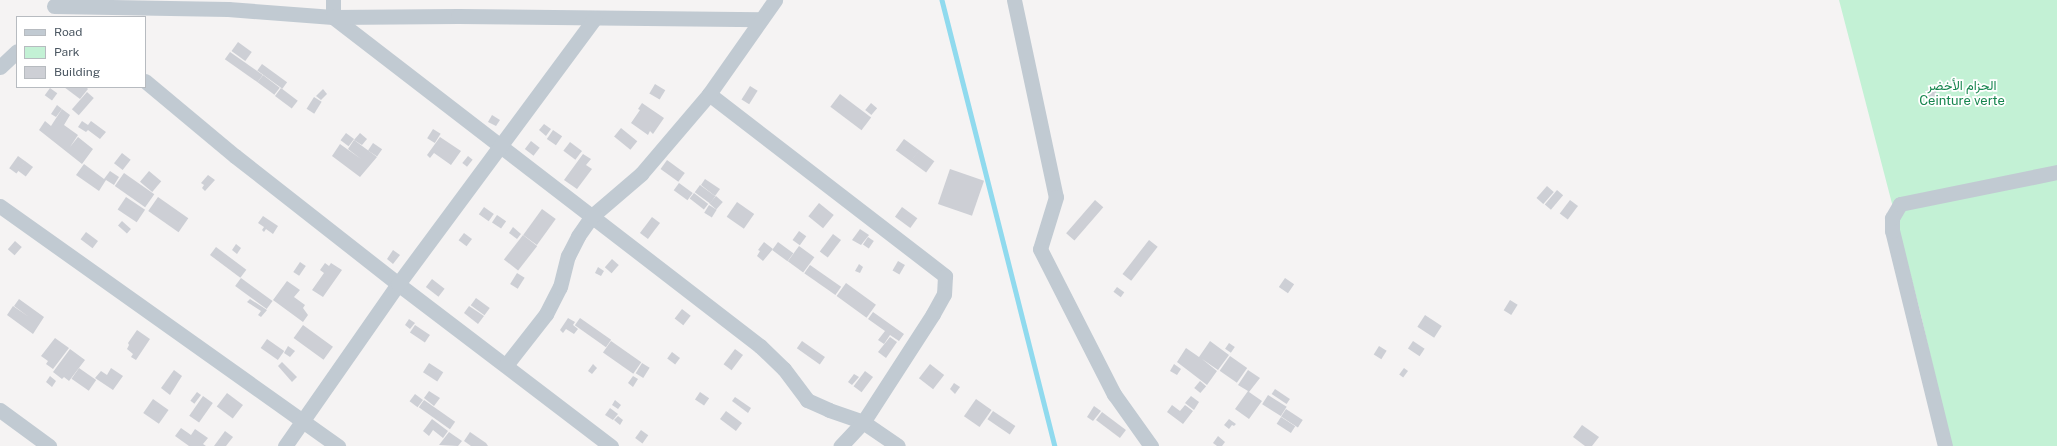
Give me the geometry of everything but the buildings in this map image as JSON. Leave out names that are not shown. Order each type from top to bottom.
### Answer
[{"type":"street","points":[[333,0],[333,17]]},
{"type":"street","points":[[506,365],[546,314],[560,287],[568,256],[578,236],[592,216],[641,174],[709,94],[774,0]]},
{"type":"street","points":[[1014,0],[1056,197],[1040,248],[1114,394],[1151,446]]},
{"type":"street","points":[[55,8],[228,9],[333,17],[761,19]]},
{"type":"street","points":[[55,8],[67,16]]},
{"type":"street","points":[[333,17],[760,346],[784,369],[807,400],[862,422],[898,446]]},
{"type":"street","points":[[285,446],[398,284],[595,18]]},
{"type":"street","points":[[0,67],[16,52]]},
{"type":"street","points":[[146,82],[235,156],[398,284],[611,446]]},
{"type":"street","points":[[709,94],[945,276],[944,294],[933,314],[862,422],[841,446]]},
{"type":"street","points":[[1945,446],[1892,231],[1892,218],[1900,204],[2057,172]]},
{"type":"street","points":[[0,206],[338,446]]},
{"type":"street","points":[[0,410],[50,446]]},
{"type":"green space","name":"الحزام الأخضر Ceinture verte","points":[[1839,0],[2057,0],[2057,446],[1951,446],[1921,315]]},
{"type":"waterway","points":[[942,0],[1055,446]]}]
